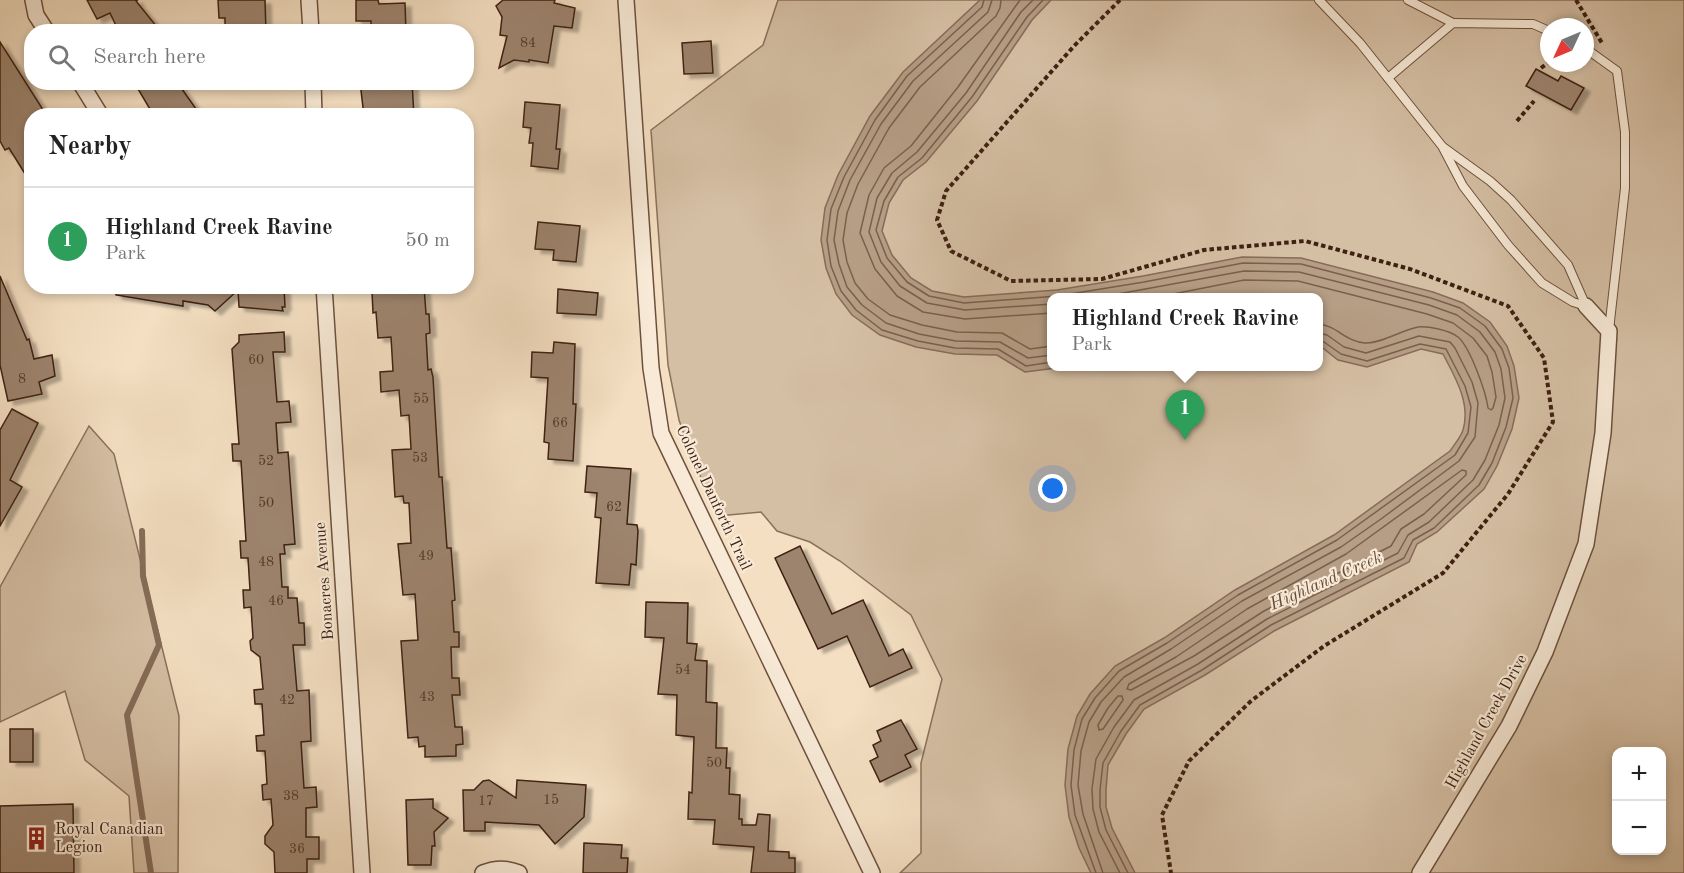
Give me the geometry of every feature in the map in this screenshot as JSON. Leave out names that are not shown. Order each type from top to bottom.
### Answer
[{"type":"street","points":[[33,0],[36,15],[42,24]]},
{"type":"street","points":[[309,0],[310,24]]},
{"type":"street","name":"Colonel Danforth Trail","points":[[626,0],[651,368],[661,434],[872,873]]},
{"type":"street","points":[[85,90],[96,108]]},
{"type":"street","points":[[313,90],[314,108]]},
{"type":"street","name":"Bonacres Avenue","points":[[325,294],[362,873]]},
{"type":"street","points":[[1586,306],[1609,331]]},
{"type":"street","name":"Highland Creek Drive","points":[[1419,873],[1509,726],[1545,652],[1586,544],[1603,433],[1609,331]]},
{"type":"street","points":[[483,873],[494,869],[507,869],[519,873]]},
{"type":"lane","points":[[1319,0],[1360,43],[1442,146],[1463,186],[1508,245],[1542,283],[1572,302],[1586,306]]},
{"type":"lane","points":[[1408,0],[1453,23],[1533,24],[1540,27]]},
{"type":"lane","points":[[1388,78],[1453,23]]},
{"type":"lane","points":[[1594,54],[1617,71],[1625,132],[1625,188],[1609,331]]},
{"type":"lane","points":[[1442,146],[1490,181],[1511,200],[1568,265],[1586,306]]},
{"type":"path","points":[[1120,0],[1074,46],[946,190],[937,220],[951,250],[1011,281],[1102,279],[1204,250],[1305,241],[1410,268],[1508,306],[1544,358],[1553,422],[1508,494],[1443,573],[1324,646],[1251,701],[1189,761],[1162,815],[1171,873]]},
{"type":"path","points":[[1576,0],[1617,71]]},
{"type":"path","points":[[1518,121],[1534,101]]},
{"type":"shaded area","points":[[778,0],[1684,0],[1684,873],[900,873],[921,853],[921,763],[942,679],[911,615],[840,561],[810,542],[777,531],[761,512],[718,516],[693,460],[679,420],[668,365],[651,130],[763,45]]},
{"type":"shaded area","points":[[89,426],[114,454],[179,716],[178,873],[134,873],[129,796],[85,760],[65,691],[0,722],[0,587]]},
{"type":"water","name":"Highland Creek","points":[[980,0],[1051,0],[1032,20],[977,101],[926,162],[903,180],[889,203],[882,231],[892,255],[911,278],[932,291],[964,297],[1057,290],[1242,257],[1301,258],[1433,292],[1463,303],[1490,322],[1507,346],[1514,366],[1519,398],[1512,429],[1497,466],[1484,489],[1437,532],[1417,544],[1409,562],[1274,631],[1205,675],[1144,709],[1108,765],[1106,790],[1106,807],[1112,828],[1135,873],[1091,873],[1079,848],[1069,817],[1065,785],[1068,749],[1077,716],[1090,694],[1115,666],[1164,638],[1235,590],[1334,535],[1450,451],[1463,430],[1465,410],[1463,400],[1457,381],[1443,354],[1421,349],[1367,367],[1338,360],[1323,348],[1323,293],[1047,293],[1047,369],[1025,372],[997,355],[955,354],[916,347],[880,335],[852,315],[836,294],[826,268],[821,240],[825,208],[838,175],[870,116],[903,72]]},
{"type":"building","points":[[87,0],[138,0],[136,1],[155,24],[115,24],[110,13],[97,19]]},
{"type":"building","points":[[218,0],[265,0],[266,24],[225,24],[225,18],[219,18]]},
{"type":"building","points":[[356,0],[378,0],[379,4],[405,3],[406,24],[371,24],[371,21],[356,21]]},
{"type":"building","points":[[503,0],[555,0],[554,3],[575,8],[572,28],[554,26],[548,63],[514,60],[499,68],[507,36],[500,35],[502,17],[496,6]]},
{"type":"building","points":[[711,41],[713,73],[684,74],[682,43]]},
{"type":"building","points":[[0,42],[24,80],[24,90],[30,90],[42,108],[24,108],[24,172],[9,148],[5,150],[0,141]]},
{"type":"building","points":[[1536,69],[1558,81],[1561,76],[1584,88],[1571,110],[1526,86]]},
{"type":"building","points":[[139,90],[183,90],[195,108],[149,108]]},
{"type":"building","points":[[361,90],[412,90],[414,108],[363,108]]},
{"type":"building","points":[[525,102],[560,105],[556,149],[560,149],[558,169],[531,166],[533,143],[529,143],[531,128],[523,127]]},
{"type":"building","points":[[538,222],[580,226],[576,262],[553,260],[554,250],[535,249]]},
{"type":"building","points":[[0,276],[27,340],[29,339],[34,359],[52,355],[55,376],[39,382],[42,394],[8,401],[0,365]]},
{"type":"building","points":[[558,289],[598,293],[596,315],[557,313]]},
{"type":"building","points":[[234,294],[215,311],[208,305],[183,301],[183,306],[116,295]]},
{"type":"building","points":[[238,294],[284,294],[283,311],[239,307]]},
{"type":"building","points":[[372,294],[425,294],[426,314],[429,314],[430,333],[426,334],[428,370],[431,369],[433,377],[439,477],[442,477],[447,548],[451,548],[455,600],[452,601],[454,632],[459,632],[459,647],[451,647],[452,678],[459,678],[460,695],[452,695],[455,727],[462,727],[463,744],[456,745],[456,756],[425,757],[425,746],[419,747],[418,737],[408,738],[401,641],[418,640],[415,594],[403,595],[398,544],[411,543],[409,503],[404,503],[403,496],[395,497],[392,450],[411,449],[409,415],[401,416],[399,390],[381,392],[380,372],[393,371],[391,337],[378,338],[376,312],[373,313]]},
{"type":"building","points":[[284,332],[285,352],[273,352],[277,402],[289,401],[291,422],[276,423],[278,453],[288,452],[295,544],[284,545],[285,554],[280,554],[282,587],[288,587],[288,598],[297,598],[299,623],[304,623],[305,645],[293,645],[297,691],[309,690],[311,741],[301,742],[304,788],[316,787],[317,807],[306,808],[306,837],[319,837],[319,859],[307,859],[307,873],[275,873],[274,852],[265,844],[265,836],[273,825],[271,799],[263,800],[262,785],[267,784],[265,751],[257,751],[256,736],[264,735],[262,704],[255,704],[254,690],[263,689],[260,657],[251,650],[250,641],[253,638],[251,607],[244,608],[243,590],[250,590],[248,558],[241,558],[240,541],[246,541],[241,461],[233,461],[232,444],[239,444],[232,349],[239,342],[239,335]]},
{"type":"building","points":[[554,342],[575,344],[573,404],[576,404],[573,461],[548,459],[549,443],[544,442],[548,378],[531,377],[532,352],[553,353]]},
{"type":"building","points":[[12,409],[38,423],[10,480],[22,487],[0,526],[0,430]]},
{"type":"building","points":[[587,466],[631,469],[627,524],[637,525],[638,531],[636,565],[631,564],[629,585],[596,583],[601,518],[595,517],[597,493],[585,492]]},
{"type":"building","points":[[800,546],[832,614],[863,600],[889,656],[903,649],[912,668],[870,687],[847,636],[818,649],[775,558]]},
{"type":"building","points":[[646,602],[688,603],[687,643],[697,644],[695,660],[707,661],[706,702],[717,703],[716,748],[727,748],[726,768],[730,768],[729,794],[740,795],[739,819],[742,819],[742,825],[756,825],[758,814],[770,815],[768,851],[789,852],[789,858],[795,858],[795,873],[751,873],[754,847],[713,844],[715,820],[688,819],[689,792],[692,793],[694,737],[676,735],[677,695],[658,694],[664,638],[645,637]]},
{"type":"building","points":[[901,720],[917,749],[905,755],[911,767],[880,782],[870,761],[878,757],[873,745],[881,741],[877,731]]},
{"type":"building","points":[[10,729],[33,729],[33,762],[10,762]]},
{"type":"building","points":[[489,780],[516,798],[517,780],[586,785],[584,817],[555,844],[539,825],[485,822],[485,831],[464,831],[463,790],[474,790],[483,781]]},
{"type":"building","points":[[433,799],[433,808],[448,818],[434,832],[435,846],[432,846],[431,865],[408,865],[406,800]]},
{"type":"building","name":"Royal Canadian Legion","points":[[73,804],[74,873],[0,873],[0,806]]},
{"type":"building","points":[[584,843],[622,845],[621,858],[628,858],[627,873],[583,873]]},
{"type":"waterway","points":[[142,531],[143,576],[159,645],[127,715],[151,873]]},
{"type":"place","name":"Highland Creek Ravine","points":[[1185,440]]},
{"type":"place","name":"Royal Canadian Legion","points":[[37,839]]}]
